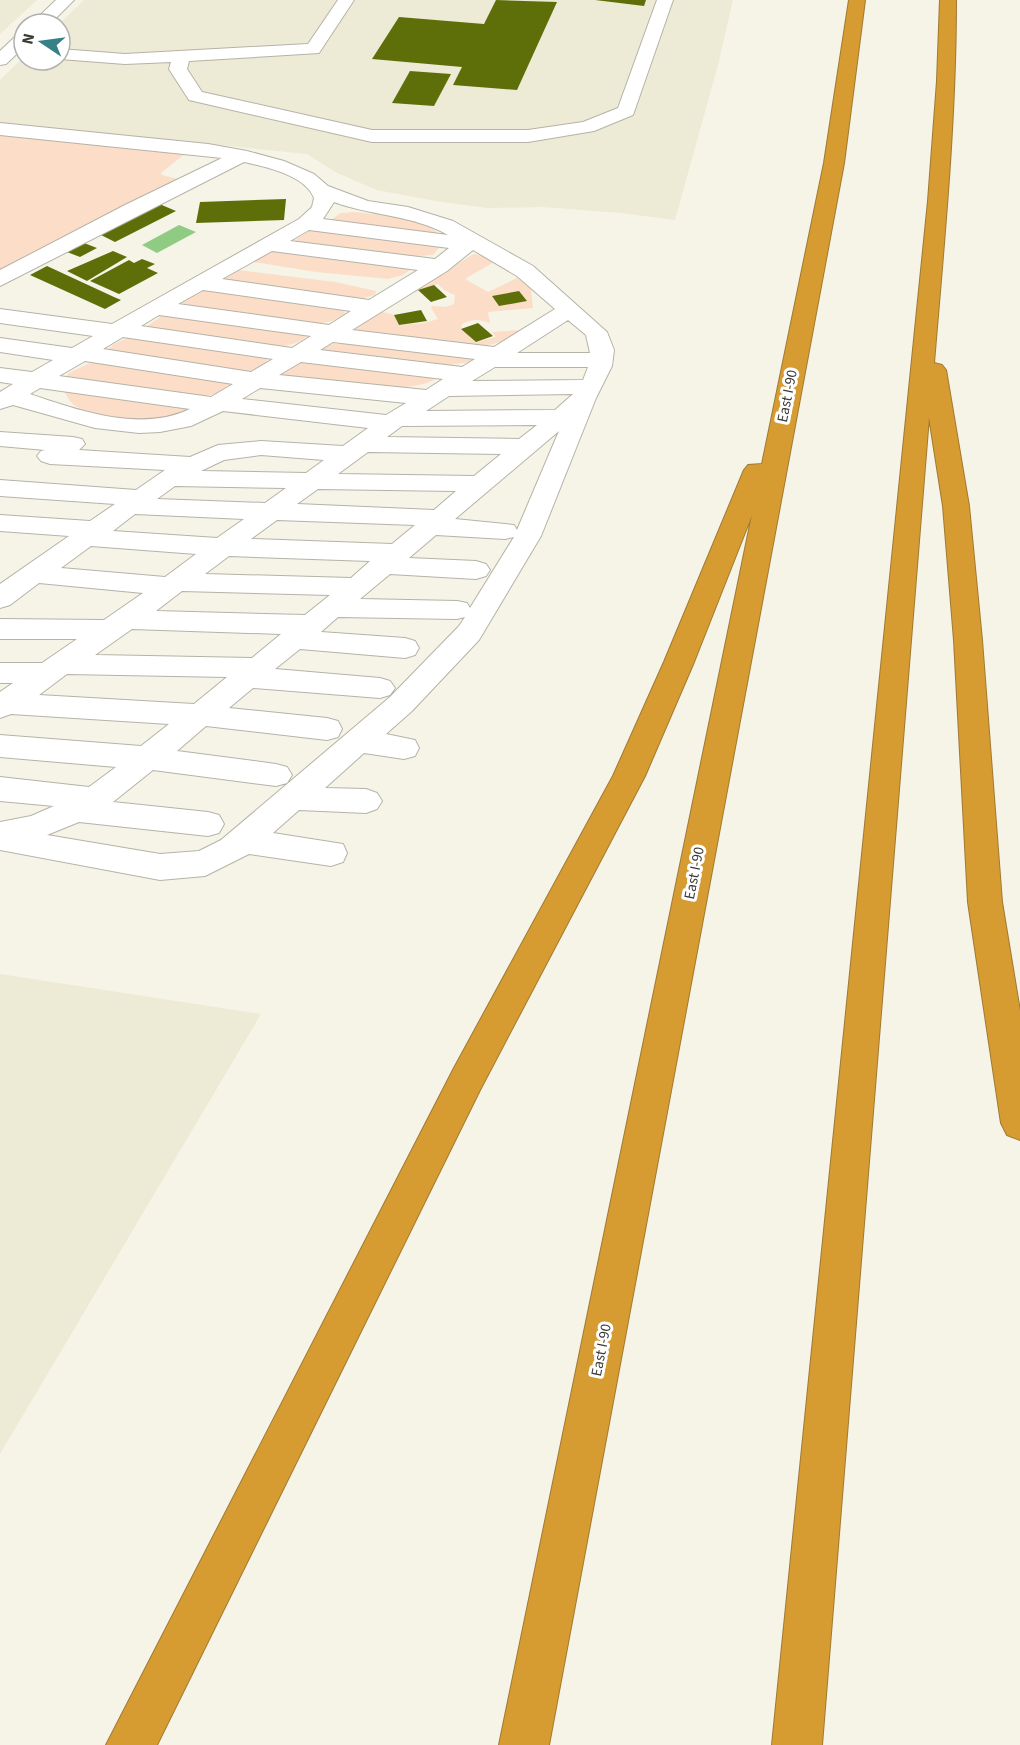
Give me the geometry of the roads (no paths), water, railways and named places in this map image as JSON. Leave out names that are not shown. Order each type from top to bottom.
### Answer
[{"type":"highway","name":"East I-90","points":[[524,1745],[834,163],[857,0]]},
{"type":"highway","points":[[797,1745],[926,320],[944,146],[948,0]]},
{"type":"highway","points":[[926,320],[956,506],[969,651],[985,902],[1020,1123]]},
{"type":"highway","points":[[131,1745],[467,1079],[629,776],[725,553],[789,390]]},
{"type":"street","points":[[53,12],[66,0]]},
{"type":"street","points":[[72,55],[125,59],[313,49],[346,0]]},
{"type":"street","points":[[181,55],[178,69],[195,96],[372,136],[528,136],[587,127],[626,111],[665,0]]},
{"type":"street","points":[[0,129],[206,150],[241,156],[300,174],[315,183],[321,190],[324,200],[322,209],[306,223],[155,308],[38,380],[4,391]]},
{"type":"street","points":[[0,279],[132,209],[241,156]]},
{"type":"street","points":[[0,839],[160,867],[205,863],[233,849],[242,841],[284,786],[358,741],[401,704],[469,633],[528,536],[602,360],[603,346],[596,332],[525,271],[428,218],[364,206],[321,190]]},
{"type":"street","points":[[306,223],[470,242]]},
{"type":"street","points":[[136,426],[182,421],[213,406],[439,266],[470,242]]},
{"type":"street","points":[[268,244],[439,266]]},
{"type":"street","points":[[233,265],[267,270]]},
{"type":"street","points":[[200,283],[372,307]]},
{"type":"street","points":[[368,283],[402,287]]},
{"type":"street","points":[[155,308],[493,358],[602,360]]},
{"type":"street","points":[[3,705],[173,584],[394,421],[570,309]]},
{"type":"street","points":[[0,316],[467,375]]},
{"type":"street","points":[[0,345],[255,380],[437,394],[588,392]]},
{"type":"street","points":[[38,380],[213,406],[394,421],[561,417]]},
{"type":"street","points":[[4,391],[74,417],[261,448]]},
{"type":"street","points":[[0,834],[29,830],[85,805],[147,758],[332,608],[588,392]]},
{"type":"street","points":[[177,471],[193,438],[213,406]]},
{"type":"street","points":[[2,481],[110,422]]},
{"type":"street","points":[[0,439],[73,444]]},
{"type":"street","points":[[0,599],[177,471],[218,453],[261,448],[524,447]]},
{"type":"street","points":[[50,456],[177,471],[311,482],[479,484]]},
{"type":"street","points":[[2,481],[136,502],[434,522],[505,531]]},
{"type":"street","points":[[0,523],[223,547],[389,559],[476,570]]},
{"type":"street","points":[[0,565],[38,571],[173,584],[355,587]]},
{"type":"street","points":[[332,608],[457,610]]},
{"type":"street","points":[[0,628],[117,624],[301,632],[405,648]]},
{"type":"street","points":[[0,673],[55,668],[251,673],[380,688]]},
{"type":"street","points":[[3,705],[200,715],[327,729]]},
{"type":"street","points":[[358,741],[404,748]]},
{"type":"street","points":[[0,746],[147,758],[366,801]]},
{"type":"street","points":[[0,789],[208,824]]},
{"type":"street","points":[[242,841],[331,853]]}]
